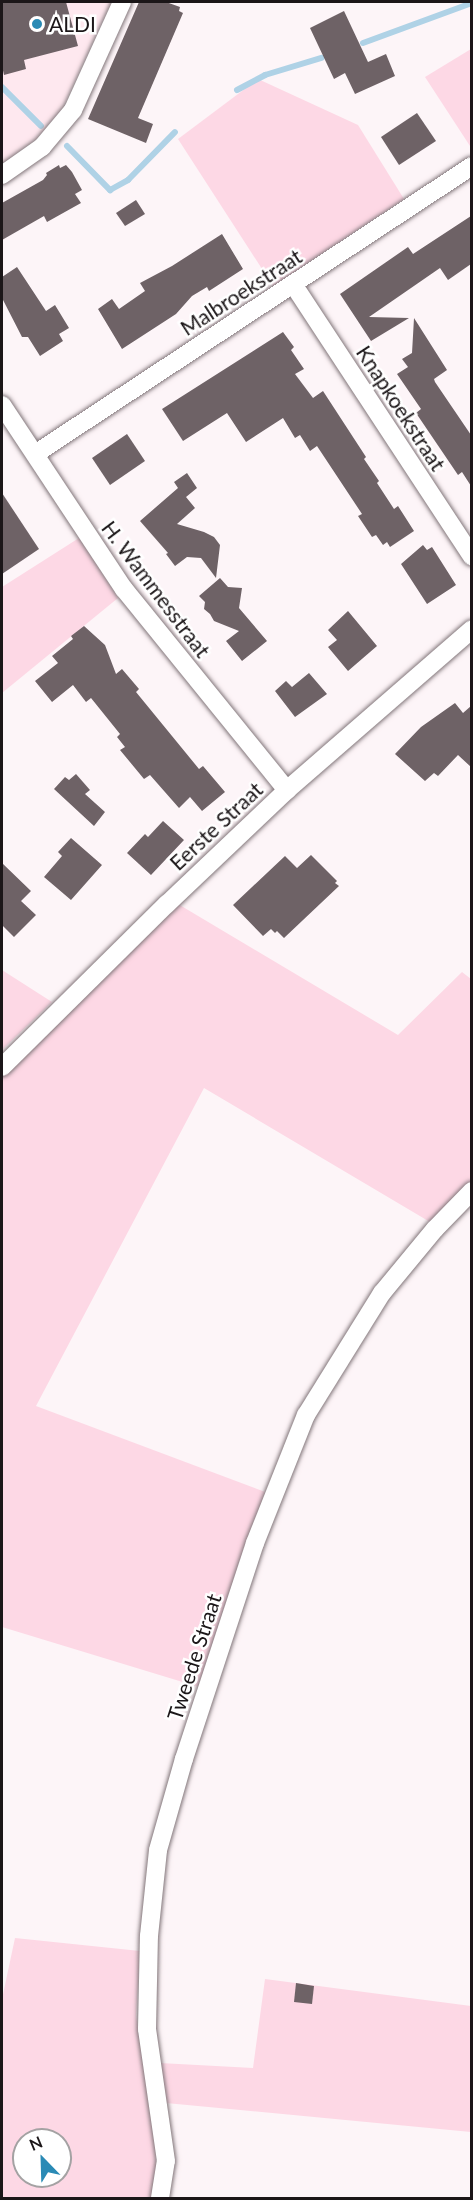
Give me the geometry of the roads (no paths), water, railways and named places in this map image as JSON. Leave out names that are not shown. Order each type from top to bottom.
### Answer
[{"type":"street","points":[[2,175],[42,147],[74,110],[122,2]]},
{"type":"street","name":"Malbroekstraat","points":[[34,454],[471,166]]},
{"type":"street","name":"Knapkoekstraat","points":[[293,284],[471,557]]},
{"type":"street","name":"H. Wammesstraat","points":[[2,405],[124,589],[287,790]]},
{"type":"street","name":"Eerste Straat","points":[[2,1067],[167,904],[287,790],[471,629]]},
{"type":"street","name":"Tweede Straat","points":[[160,2199],[166,2162],[147,2029],[148,1936],[158,1850],[184,1759],[255,1544],[306,1414],[382,1293],[435,1229],[471,1191]]},
{"type":"waterway","points":[[363,43],[472,3]]},
{"type":"waterway","points":[[237,90],[265,75],[321,58]]},
{"type":"waterway","points":[[2,87],[41,126]]},
{"type":"waterway","points":[[67,146],[110,190],[128,180],[175,132]]},
{"type":"place","name":"ALDI","points":[[37,24]]}]
